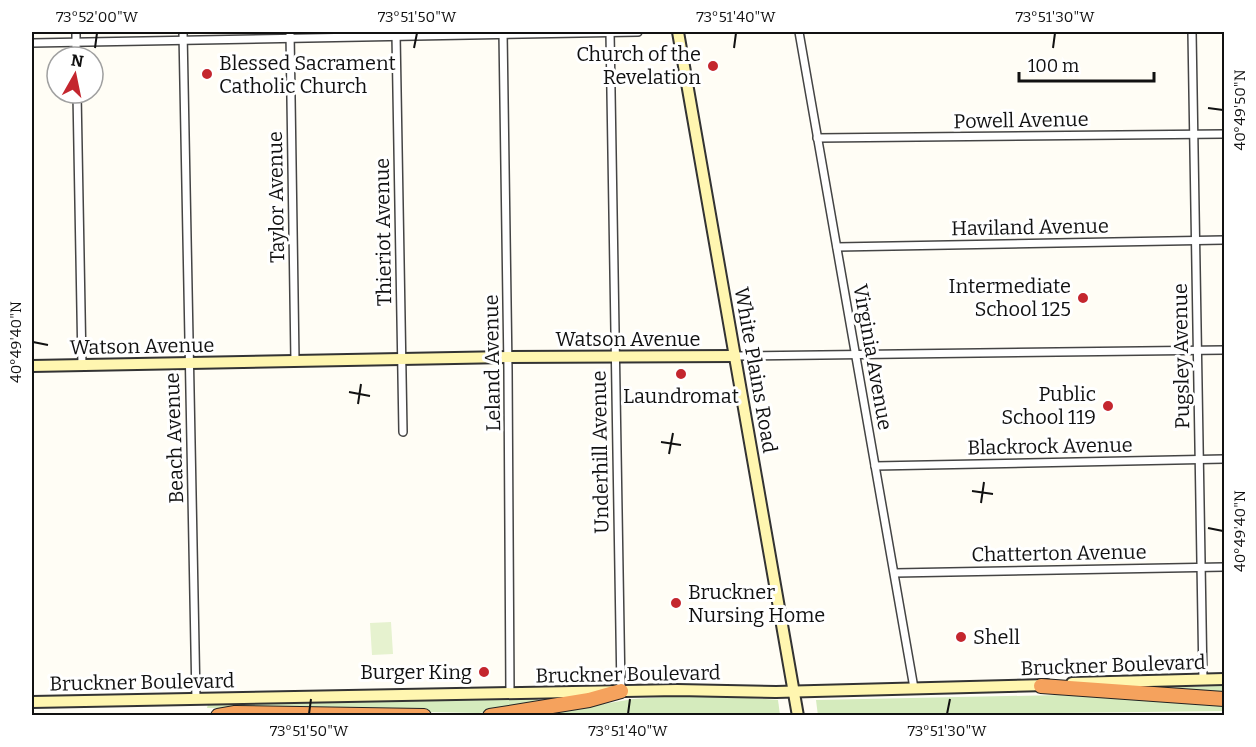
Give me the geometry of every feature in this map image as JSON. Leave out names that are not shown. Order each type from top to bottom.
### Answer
[{"type":"highway","points":[[1041,686],[1224,699]]},
{"type":"highway","points":[[490,716],[588,700],[621,691]]},
{"type":"highway","points":[[218,716],[235,713],[424,716]]},
{"type":"main road","name":"White Plains Road","points":[[678,32],[797,711]]},
{"type":"main road","name":"Watson Avenue","points":[[32,366],[508,357],[735,356]]},
{"type":"main road","name":"Bruckner Boulevard","points":[[32,702],[621,691],[793,691],[1041,686],[1072,683],[1224,679]]},
{"type":"street","points":[[76,32],[76,42]]},
{"type":"street","name":"Beach Avenue","points":[[183,32],[196,699]]},
{"type":"street","name":"Underhill Avenue","points":[[610,32],[621,691]]},
{"type":"street","points":[[32,43],[290,35],[638,32]]},
{"type":"street","name":"Virginia Avenue","points":[[799,32],[914,688]]},
{"type":"street","name":"Pugsley Avenue","points":[[1192,32],[1203,680]]},
{"type":"street","name":"Leland Avenue","points":[[503,33],[510,693]]},
{"type":"street","name":"Thieriot Avenue","points":[[396,34],[403,432]]},
{"type":"street","name":"Taylor Avenue","points":[[290,35],[295,361]]},
{"type":"street","points":[[77,105],[82,365]]},
{"type":"street","name":"Powell Avenue","points":[[817,138],[1224,134]]},
{"type":"street","name":"Haviland Avenue","points":[[837,247],[1224,240]]},
{"type":"street","name":"Watson Avenue","points":[[735,356],[1224,350]]},
{"type":"street","name":"Blackrock Avenue","points":[[875,466],[1224,459]]},
{"type":"street","name":"Chatterton Avenue","points":[[895,573],[1224,567]]},
{"type":"green space","points":[[391,622],[393,654],[372,655],[370,623]]},
{"type":"green space","points":[[1224,686],[1224,692],[1169,687]]},
{"type":"green space","points":[[1060,695],[1224,705],[1224,711],[818,716],[816,700]]},
{"type":"green space","points":[[724,696],[778,700],[780,715],[532,716],[633,699]]},
{"type":"green space","points":[[538,698],[537,703],[479,713],[207,708],[208,704]]},
{"type":"place","name":"Church of the Revelation","points":[[713,66]]},
{"type":"place","name":"Blessed Sacrament Catholic Church","points":[[207,74]]},
{"type":"place","name":"Intermediate School 125","points":[[1083,298]]},
{"type":"place","name":"Laundromat","points":[[681,374]]},
{"type":"place","name":"Public School 119","points":[[1108,406]]},
{"type":"place","name":"Bruckner Nursing Home","points":[[676,603]]},
{"type":"place","name":"Shell","points":[[961,637]]},
{"type":"place","name":"Burger King","points":[[484,672]]}]
